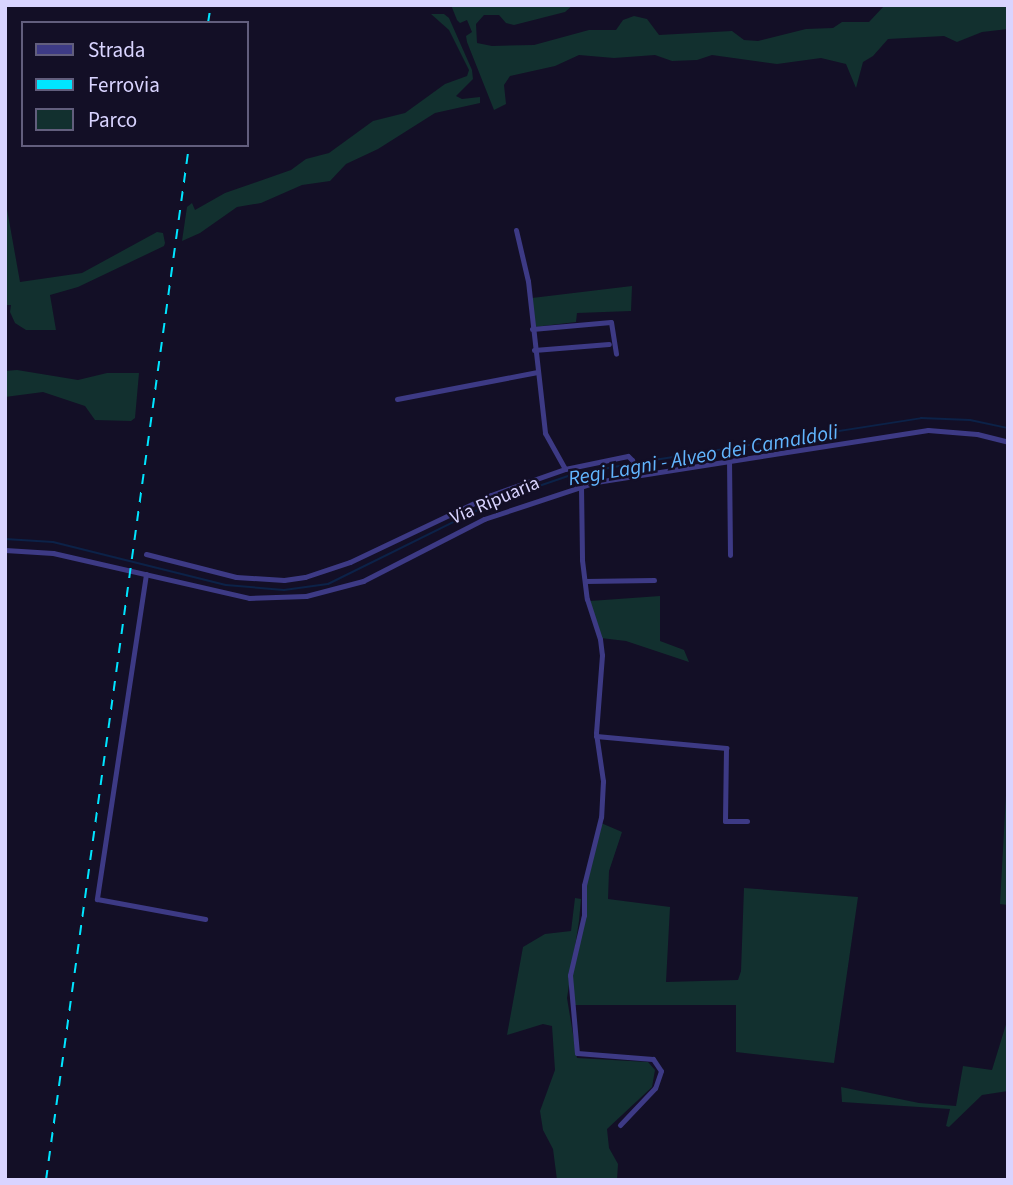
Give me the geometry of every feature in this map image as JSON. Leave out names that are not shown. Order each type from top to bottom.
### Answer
[{"type":"street","points":[[516,230],[528,281],[545,433],[565,468]]},
{"type":"street","points":[[532,329],[611,322],[616,354]]},
{"type":"street","points":[[534,350],[610,344]]},
{"type":"street","points":[[397,399],[537,372]]},
{"type":"street","name":"Via Ripuaria","points":[[5,550],[53,553],[249,598],[326,594],[363,581],[484,519],[635,471],[928,430],[977,434],[1008,442]]},
{"type":"street","points":[[146,554],[236,577],[284,580],[316,575],[350,562],[491,495],[565,468],[623,456],[632,460],[635,471]]},
{"type":"street","points":[[729,459],[730,555]]},
{"type":"street","points":[[581,486],[585,581],[602,655],[596,736],[603,781],[601,817],[584,885],[584,915],[570,975],[577,1053],[653,1059],[661,1071],[655,1088],[620,1125]]},
{"type":"street","points":[[146,574],[97,899],[205,919]]},
{"type":"street","points":[[585,581],[654,580]]},
{"type":"street","points":[[596,736],[726,748],[725,821],[747,821]]},
{"type":"green space","points":[[451,5],[573,5],[565,12],[514,25],[506,23],[499,15],[484,15],[476,24],[477,43],[492,46],[534,45],[589,30],[616,30],[623,20],[634,16],[647,19],[659,35],[732,31],[744,40],[758,41],[806,29],[833,28],[842,22],[869,22],[884,6],[890,5],[1008,5],[1008,29],[982,32],[957,42],[944,36],[888,39],[873,56],[863,62],[856,88],[846,64],[821,58],[777,64],[712,55],[697,60],[672,61],[655,55],[614,58],[579,55],[555,66],[510,76],[504,85],[506,104],[494,110],[467,42],[466,36],[472,32],[467,20],[460,23],[457,20]]},
{"type":"green space","points":[[431,14],[444,14],[449,18],[472,70],[473,79],[456,96],[462,99],[480,97],[480,103],[435,113],[378,149],[346,164],[330,181],[302,185],[261,203],[237,207],[200,233],[182,241],[187,207],[192,203],[195,210],[225,193],[291,170],[306,159],[329,153],[373,121],[405,113],[445,84],[467,76],[469,70],[449,30]]},
{"type":"green space","points":[[5,198],[20,282],[82,273],[157,232],[163,233],[165,243],[164,246],[78,287],[50,295],[56,330],[26,330],[15,323],[10,312],[11,305],[5,305]]},
{"type":"green space","points":[[632,286],[631,311],[577,313],[576,322],[534,327],[532,298]]},
{"type":"green space","points":[[17,370],[78,380],[107,373],[139,373],[135,418],[131,421],[95,420],[85,406],[43,392],[5,397],[5,371]]},
{"type":"green space","points":[[660,596],[660,641],[684,650],[689,662],[626,641],[601,638],[590,601]]},
{"type":"green space","points":[[1008,759],[1008,905],[1000,904]]},
{"type":"green space","points":[[601,823],[622,832],[609,871],[608,899],[670,907],[666,982],[738,980],[741,971],[744,888],[858,897],[834,1063],[736,1052],[736,1005],[571,1005],[570,992],[588,877]]},
{"type":"green space","points":[[575,898],[581,899],[567,998],[577,1058],[648,1062],[655,1070],[652,1087],[607,1129],[609,1148],[618,1164],[617,1180],[557,1180],[553,1149],[543,1130],[540,1111],[555,1070],[552,1026],[543,1024],[507,1035],[523,947],[545,934],[571,931]]},
{"type":"green space","points":[[1008,1018],[1008,1091],[982,1095],[949,1127],[946,1126],[950,1109],[842,1102],[841,1087],[919,1103],[956,1106],[963,1066],[992,1070]]},
{"type":"waterway","name":"Regi Lagni - Alveo dei Camaldoli","points":[[635,463],[921,418],[970,420],[1008,428]]},
{"type":"waterway","name":"Regi Lagni - Alveo dei Camaldoli","points":[[5,539],[53,542],[226,585],[284,590],[328,584],[480,509],[536,487],[571,475],[630,464]]},
{"type":"railway","points":[[208,21],[211,5]]},
{"type":"railway","points":[[46,1180],[189,147]]}]
